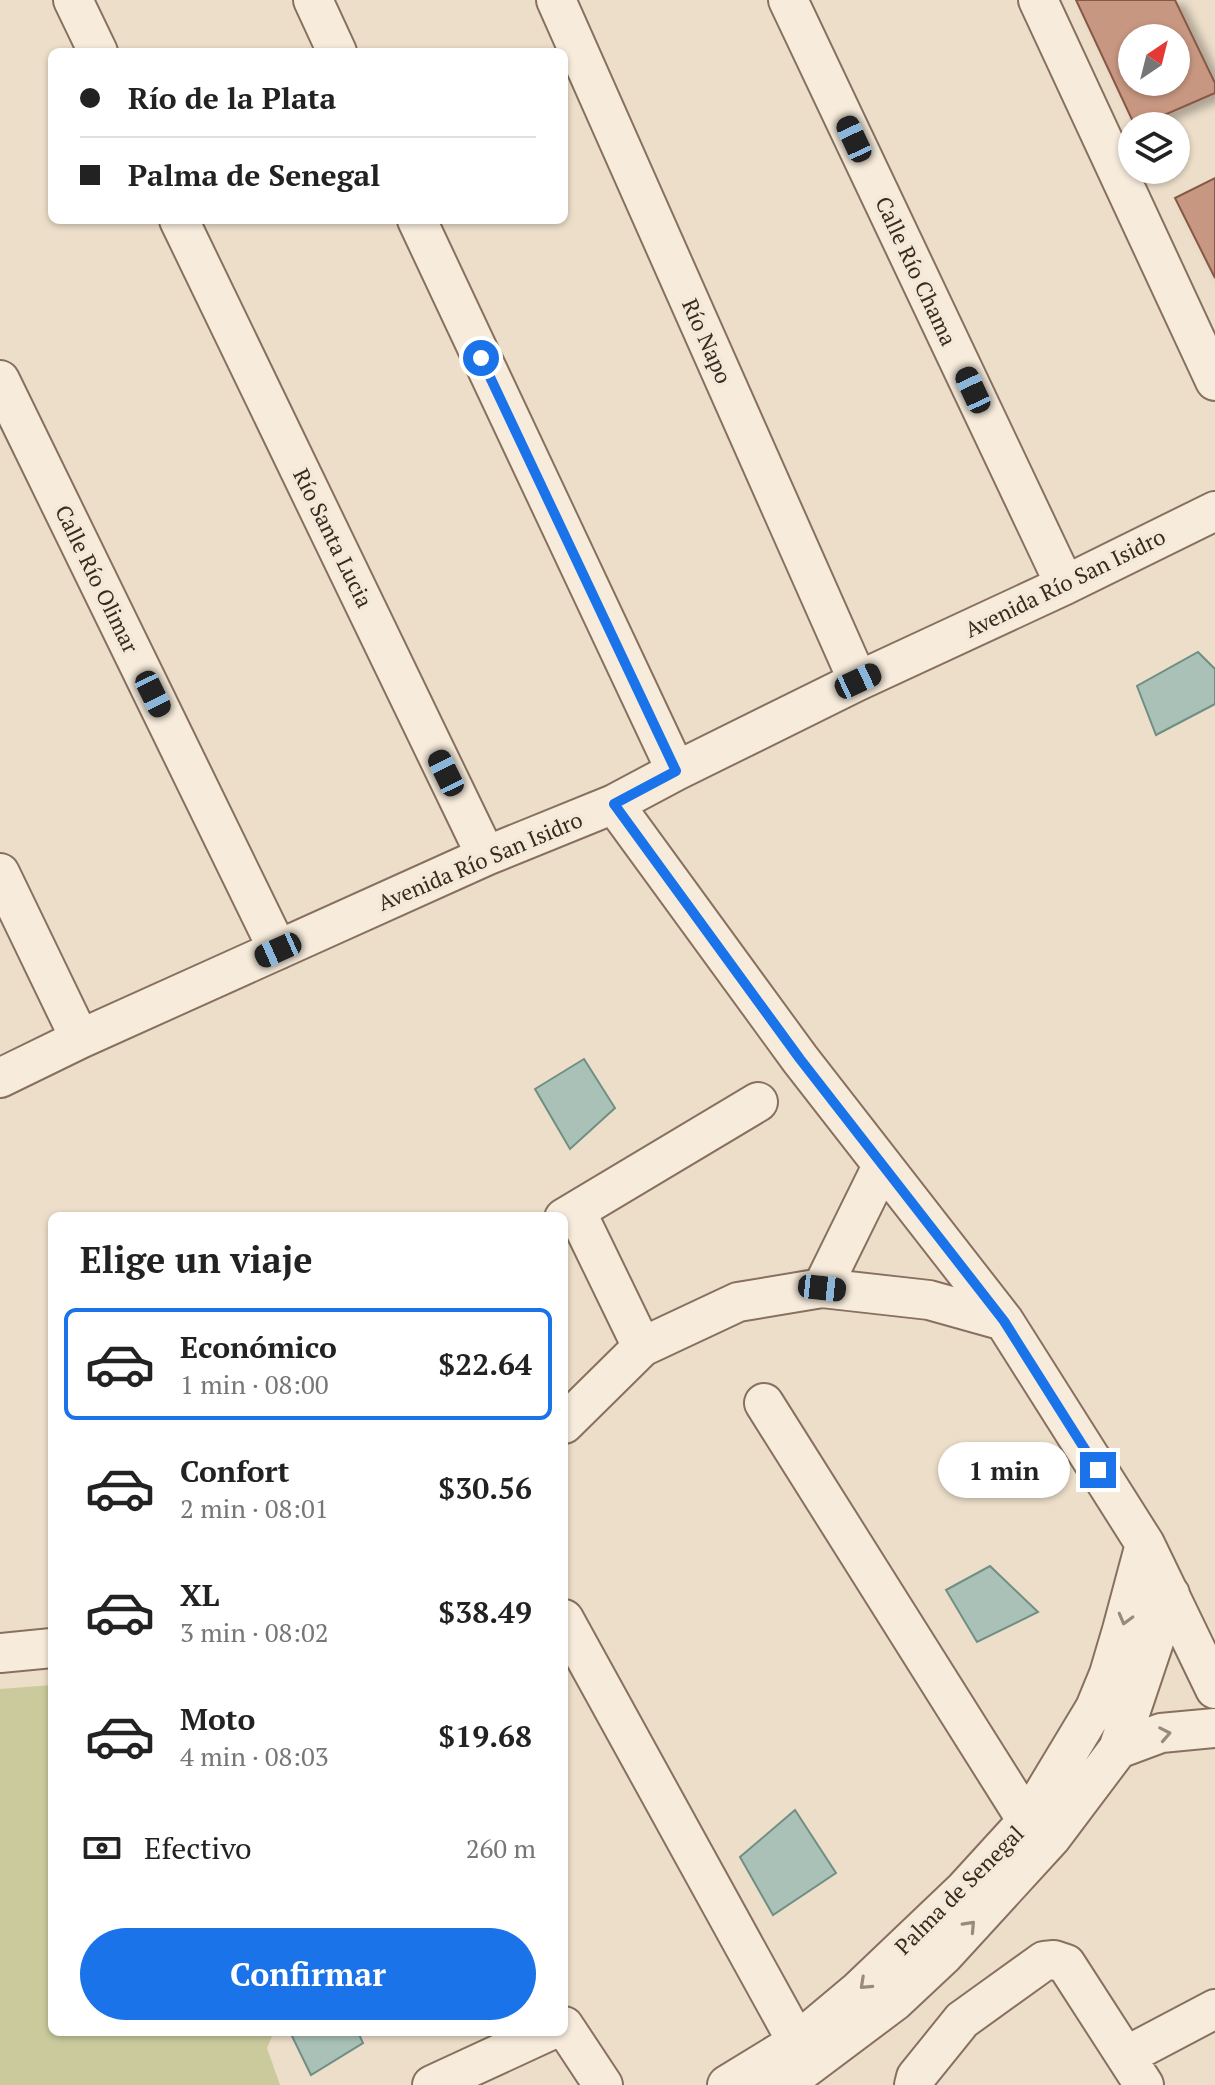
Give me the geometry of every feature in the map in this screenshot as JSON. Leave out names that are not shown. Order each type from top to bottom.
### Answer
[{"type":"street","points":[[73,0],[96,48]]},
{"type":"street","points":[[313,0],[335,48]]},
{"type":"street","name":"Río Napo","points":[[556,0],[858,681]]},
{"type":"street","name":"Calle Río Chama","points":[[788,0],[1065,585]]},
{"type":"street","points":[[1038,0],[1215,381]]},
{"type":"street","name":"Río Santa Lucia","points":[[181,224],[486,856]]},
{"type":"street","points":[[419,224],[676,771]]},
{"type":"street","name":"Calle Río Olimar","points":[[0,380],[278,950]]},
{"type":"street","name":"Avenida Río San Isidro","points":[[0,1078],[486,856],[614,804],[858,681],[1215,511]]},
{"type":"street","points":[[614,804],[800,1059],[1004,1321],[1145,1544],[1215,1689]]},
{"type":"street","points":[[0,873],[80,1039]]},
{"type":"street","points":[[642,1347],[570,1215],[758,1102]]},
{"type":"street","points":[[822,1288],[882,1166]]},
{"type":"street","points":[[568,1420],[642,1347],[738,1302],[822,1288],[929,1300],[1004,1321]]},
{"type":"street","points":[[764,1403],[1039,1830]]},
{"type":"street","name":"Palma de Senegal","points":[[783,2085],[895,2001],[943,1956],[1039,1830],[1109,1674],[1145,1544]]},
{"type":"street","name":"Palma de Senegal","points":[[727,2085],[797,2042],[859,1990],[953,1900],[1039,1830],[1118,1749],[1170,1594]]},
{"type":"street","points":[[568,1626],[797,2042]]},
{"type":"street","points":[[0,1653],[48,1648]]},
{"type":"street","points":[[1118,1749],[1161,1733],[1215,1728]]},
{"type":"street","points":[[914,2085],[916,2077],[962,2020],[1044,1961],[1066,1964],[1135,2071],[1215,2009]]},
{"type":"street","points":[[928,1970],[962,2020]]},
{"type":"street","points":[[568,2032],[603,2085]]},
{"type":"street","points":[[432,2085],[538,2036]]},
{"type":"green space","points":[[48,1685],[48,2036],[272,2036],[267,2048],[280,2085],[0,2085],[0,1689]]},
{"type":"shaded area","points":[[1198,652],[1215,669],[1215,704],[1156,735],[1137,686]]},
{"type":"shaded area","points":[[584,1059],[615,1108],[570,1149],[535,1089]]},
{"type":"shaded area","points":[[990,1566],[1038,1612],[977,1642],[946,1590]]},
{"type":"shaded area","points":[[795,1810],[836,1873],[773,1915],[740,1857]]},
{"type":"shaded area","points":[[292,2036],[360,2036],[363,2043],[311,2075]]},
{"type":"building","points":[[1076,0],[1175,0],[1187,24],[1118,24],[1118,90]]},
{"type":"building","points":[[1190,31],[1215,83],[1215,93],[1171,112],[1128,112],[1121,96],[1190,96]]},
{"type":"building","points":[[1215,178],[1215,278],[1175,198]]},
{"type":"route","points":[[481,358],[676,771],[614,804],[800,1059],[1004,1321],[1098,1470]]}]
